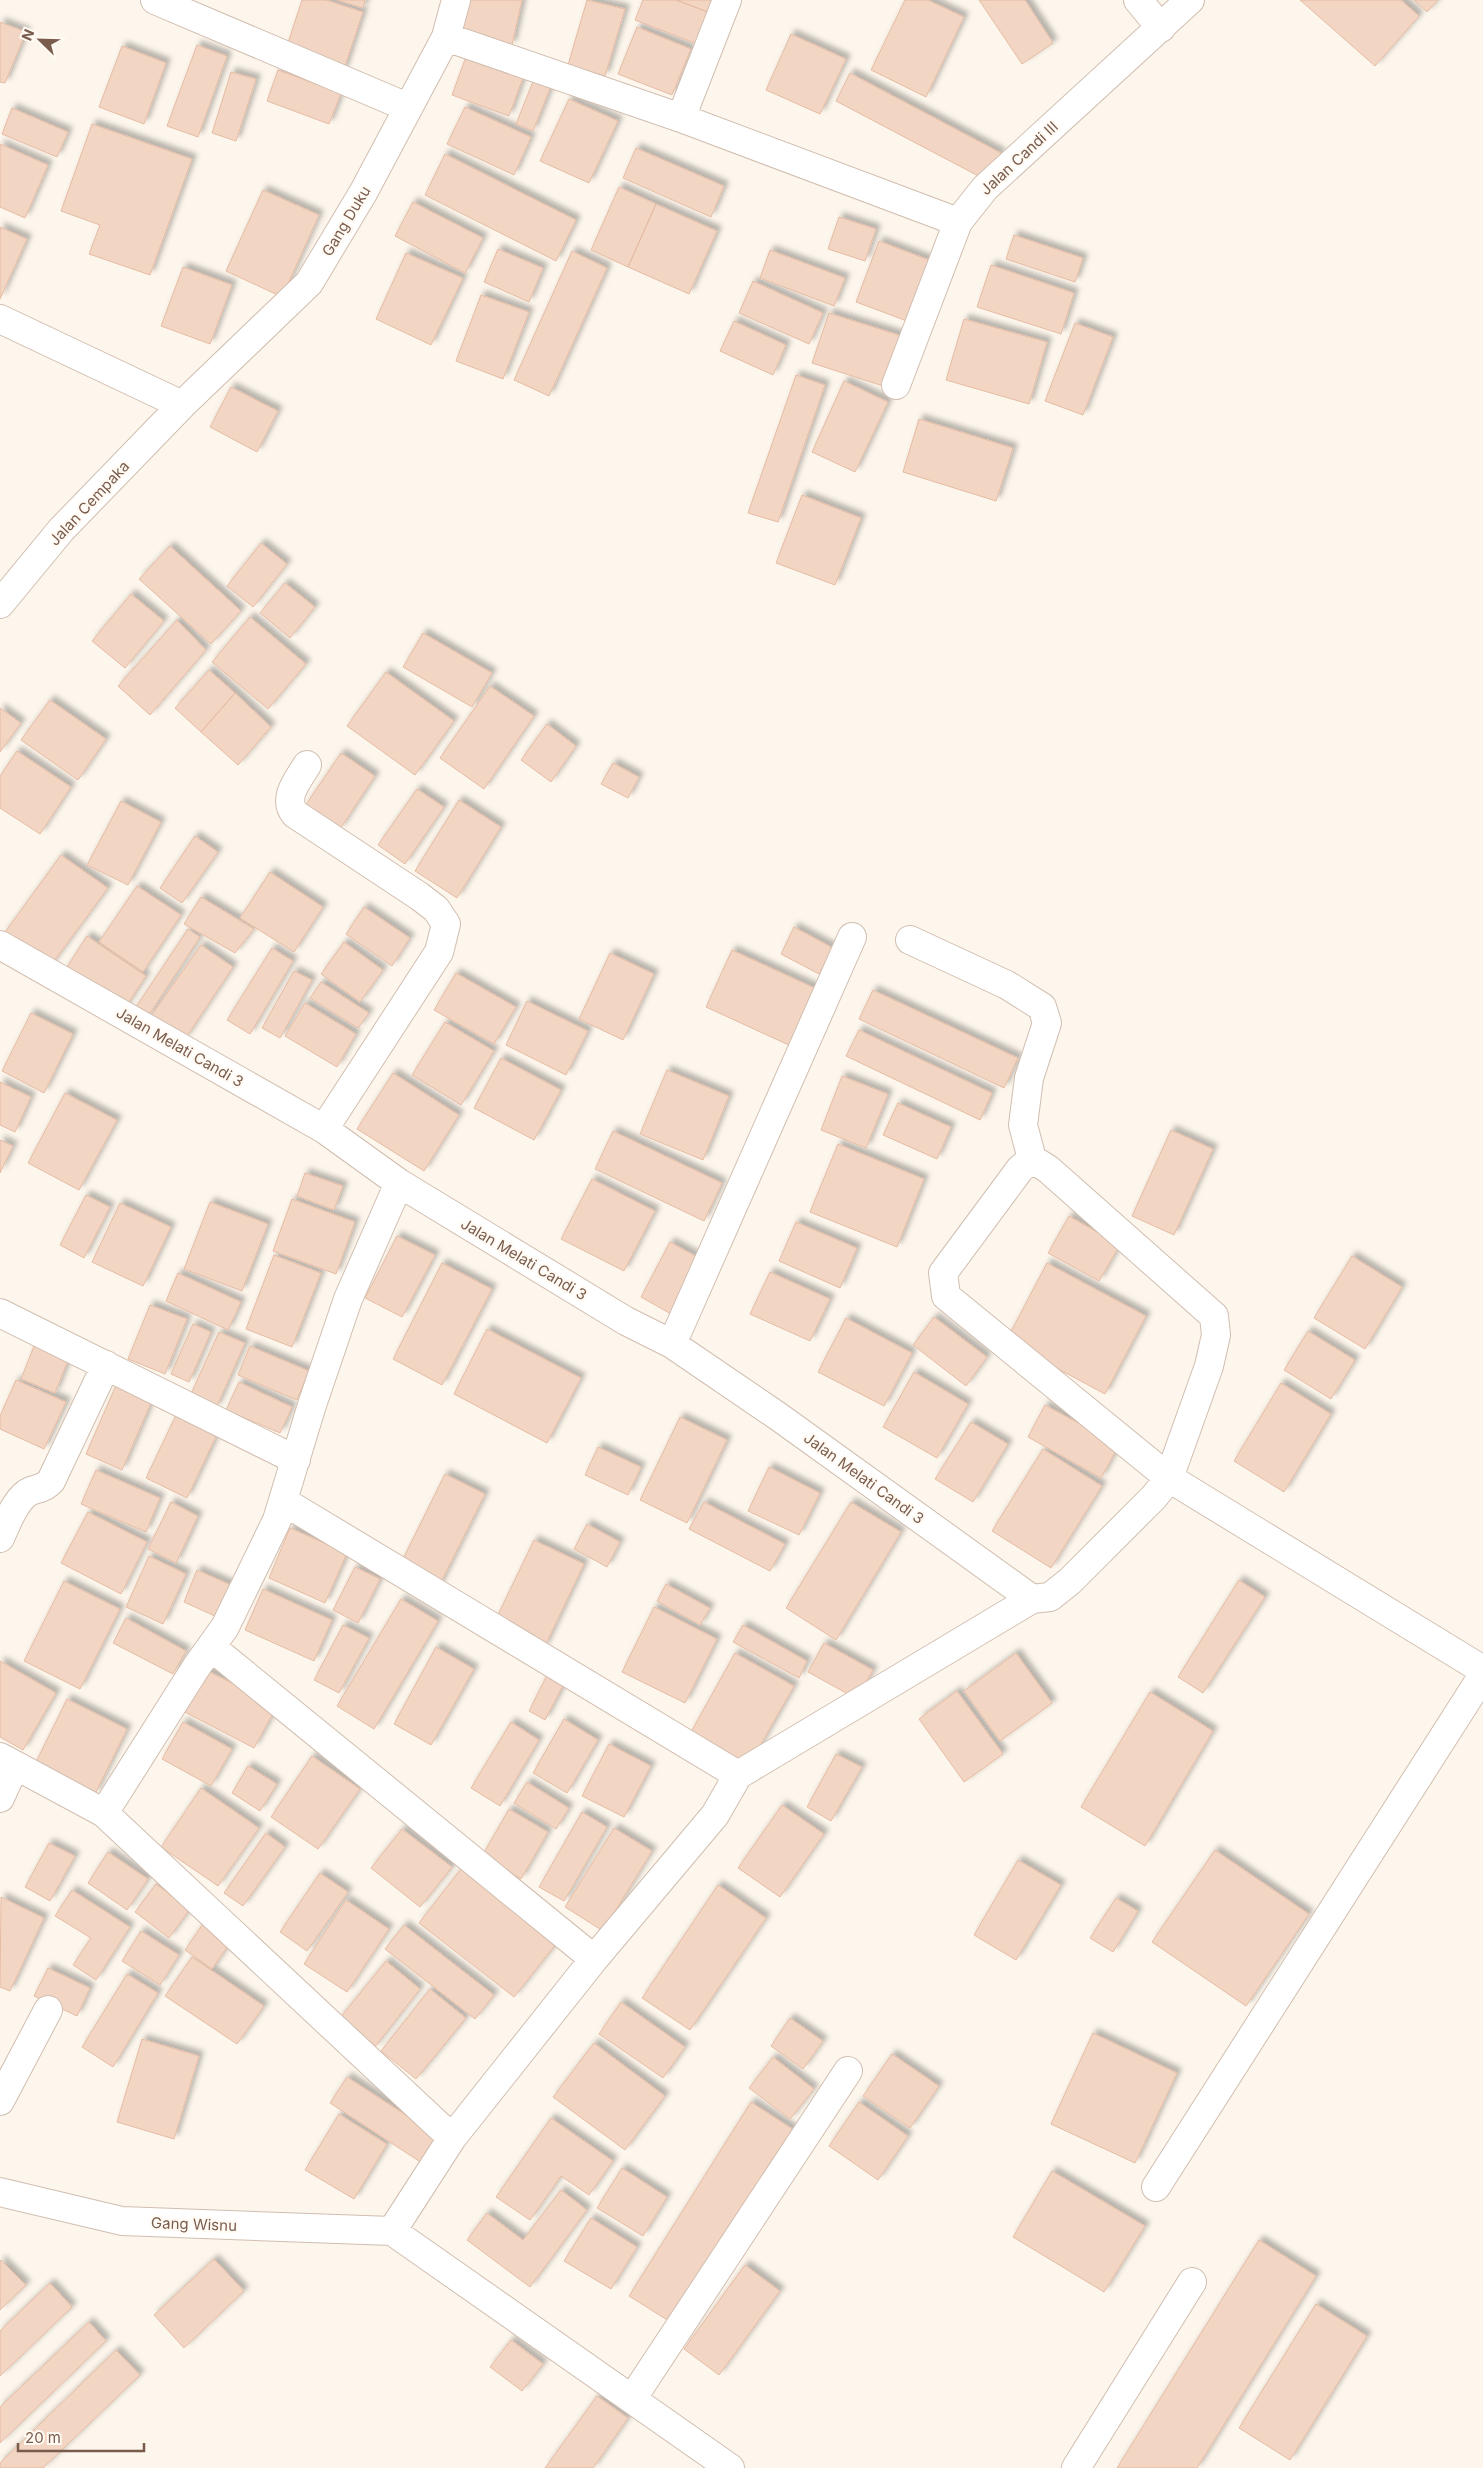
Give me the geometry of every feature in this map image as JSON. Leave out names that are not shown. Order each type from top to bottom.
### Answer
[{"type":"street","points":[[154,0],[407,107]]},
{"type":"street","name":"Gang Duku","points":[[182,405],[309,282],[363,193],[407,107],[446,37],[456,0]]},
{"type":"street","points":[[681,118],[727,0]]},
{"type":"street","points":[[1138,0],[1161,28]]},
{"type":"street","name":"Jalan Candi III","points":[[896,385],[958,222],[985,188],[1190,0]]},
{"type":"street","points":[[446,37],[681,118],[958,222]]},
{"type":"street","points":[[0,319],[182,405]]},
{"type":"street","name":"Jalan Cempaka","points":[[0,604],[60,530],[182,405]]},
{"type":"street","points":[[307,765],[289,797],[290,808],[295,814],[419,896],[436,909],[446,924],[439,952],[324,1129]]},
{"type":"street","points":[[672,1344],[852,937]]},
{"type":"street","points":[[730,2468],[392,2231],[452,2138],[594,1959],[715,1815],[738,1775],[1032,1599],[1050,1597],[1070,1581],[1154,1497],[1169,1478],[1209,1366],[1216,1335],[1214,1316],[1048,1169],[1032,1159],[1023,1126],[1029,1078],[1047,1023],[1042,1007],[1007,985],[910,940]]},
{"type":"street","name":"Jalan Melati Candi 3","points":[[0,945],[324,1129],[399,1184],[626,1321],[672,1344],[779,1417],[1032,1599]]},
{"type":"street","points":[[1032,1159],[1020,1169],[943,1273],[946,1296],[1169,1478],[1483,1670]]},
{"type":"street","points":[[104,1813],[211,1646],[225,1628],[277,1520],[312,1405],[348,1299],[399,1184]]},
{"type":"street","points":[[0,1312],[296,1460]]},
{"type":"street","points":[[0,1538],[16,1506],[25,1495],[46,1487],[51,1481],[106,1365]]},
{"type":"street","points":[[283,1501],[738,1775]]},
{"type":"street","points":[[211,1646],[594,1959]]},
{"type":"street","points":[[1156,2187],[1483,1675]]},
{"type":"street","points":[[0,1798],[8,1761],[104,1813],[452,2138]]},
{"type":"street","points":[[0,2101],[48,2010]]},
{"type":"street","points":[[632,2398],[848,2071]]},
{"type":"street","name":"Gang Wisnu","points":[[0,2192],[122,2221],[392,2231]]},
{"type":"street","points":[[1076,2468],[1192,2282]]},
{"type":"building","points":[[302,0],[326,0],[363,12],[343,72],[285,52]]},
{"type":"building","points":[[337,0],[365,0],[363,8]]},
{"type":"building","points":[[457,0],[522,0],[512,45],[450,30]]},
{"type":"building","points":[[587,0],[625,9],[605,76],[568,65]]},
{"type":"building","points":[[643,0],[676,0],[708,12],[697,44],[635,20]]},
{"type":"building","points":[[676,0],[713,0],[708,12]]},
{"type":"building","points":[[905,0],[928,0],[964,17],[926,97],[871,70]]},
{"type":"building","points":[[979,0],[1025,0],[1053,43],[1022,64]]},
{"type":"building","points":[[1300,0],[1401,0],[1419,16],[1375,66]]},
{"type":"building","points":[[1414,0],[1438,0],[1427,12]]},
{"type":"building","points":[[0,22],[26,32],[5,83],[0,82]]},
{"type":"building","points":[[637,27],[691,49],[672,95],[618,74]]},
{"type":"building","points":[[791,34],[846,59],[820,114],[766,90]]},
{"type":"building","points":[[197,45],[227,56],[198,137],[167,126]]},
{"type":"building","points":[[122,46],[166,63],[144,124],[99,107]]},
{"type":"building","points":[[467,54],[524,75],[509,116],[452,95]]},
{"type":"building","points":[[278,70],[341,93],[329,124],[267,101]]},
{"type":"building","points":[[231,72],[256,79],[236,141],[212,133]]},
{"type":"building","points":[[850,73],[1001,153],[986,180],[836,101]]},
{"type":"building","points":[[536,74],[553,81],[533,131],[516,124]]},
{"type":"building","points":[[569,99],[618,121],[589,183],[540,161]]},
{"type":"building","points":[[465,107],[531,137],[514,175],[447,144]]},
{"type":"building","points":[[12,108],[68,132],[57,157],[2,134]]},
{"type":"building","points":[[92,124],[192,159],[150,275],[89,254],[100,225],[61,211]]},
{"type":"building","points":[[0,144],[48,165],[25,218],[0,207]]},
{"type":"building","points":[[636,148],[724,186],[711,217],[623,178]]},
{"type":"building","points":[[445,154],[576,220],[556,261],[425,195]]},
{"type":"building","points":[[619,187],[656,204],[628,267],[591,250]]},
{"type":"building","points":[[263,190],[319,215],[282,297],[226,271]]},
{"type":"building","points":[[413,202],[483,238],[465,273],[395,236]]},
{"type":"building","points":[[656,204],[717,231],[689,294],[628,267]]},
{"type":"building","points":[[839,217],[876,229],[865,261],[828,249]]},
{"type":"building","points":[[0,227],[27,239],[0,299]]},
{"type":"building","points":[[1014,235],[1083,258],[1075,282],[1006,259]]},
{"type":"building","points":[[879,241],[929,260],[907,321],[856,302]]},
{"type":"building","points":[[498,249],[543,268],[529,302],[484,282]]},
{"type":"building","points":[[770,250],[845,278],[834,306],[760,278]]},
{"type":"building","points":[[572,251],[607,268],[549,396],[514,380]]},
{"type":"building","points":[[406,253],[463,278],[431,345],[376,319]]},
{"type":"building","points":[[991,265],[1074,293],[1061,334],[977,307]]},
{"type":"building","points":[[183,267],[232,285],[210,344],[161,326]]},
{"type":"building","points":[[753,281],[823,313],[809,344],[739,313]]},
{"type":"building","points":[[481,295],[529,312],[503,379],[456,361]]},
{"type":"building","points":[[829,313],[902,336],[886,387],[812,363]]},
{"type":"building","points":[[964,319],[1047,342],[1029,404],[946,380]]},
{"type":"building","points":[[734,321],[786,345],[773,375],[720,351]]},
{"type":"building","points":[[1075,323],[1113,337],[1083,415],[1045,401]]},
{"type":"building","points":[[796,375],[825,385],[778,522],[748,513]]},
{"type":"building","points":[[844,381],[888,402],[855,472],[812,452]]},
{"type":"building","points":[[231,387],[278,411],[257,452],[210,427]]},
{"type":"building","points":[[919,419],[1013,448],[996,501],[903,472]]},
{"type":"building","points":[[802,495],[861,518],[835,585],[776,563]]},
{"type":"building","points":[[261,543],[287,564],[253,607],[227,586]]},
{"type":"building","points":[[170,546],[241,611],[211,644],[139,579]]},
{"type":"building","points":[[285,583],[315,607],[290,638],[260,613]]},
{"type":"building","points":[[131,594],[164,621],[125,668],[92,641]]},
{"type":"building","points":[[250,617],[306,664],[268,709],[212,662]]},
{"type":"building","points":[[177,620],[206,650],[150,715],[118,686]]},
{"type":"building","points":[[423,633],[492,673],[472,707],[403,667]]},
{"type":"building","points":[[209,670],[235,693],[201,732],[175,708]]},
{"type":"building","points":[[386,672],[454,721],[415,775],[347,726]]},
{"type":"building","points":[[490,686],[534,716],[484,789],[440,758]]},
{"type":"building","points":[[235,693],[271,727],[238,765],[201,732]]},
{"type":"building","points":[[50,700],[106,739],[78,780],[21,740]]},
{"type":"building","points":[[0,708],[21,723],[0,752]]},
{"type":"building","points":[[547,724],[576,746],[551,782],[521,760]]},
{"type":"building","points":[[17,751],[71,787],[40,834],[0,808],[0,776]]},
{"type":"building","points":[[341,753],[375,776],[340,829],[305,806]]},
{"type":"building","points":[[613,763],[639,777],[628,798],[601,784]]},
{"type":"building","points":[[417,789],[444,807],[405,864],[378,845]]},
{"type":"building","points":[[459,800],[501,827],[457,898],[415,871]]},
{"type":"building","points":[[121,801],[161,822],[128,885],[87,865]]},
{"type":"building","points":[[195,836],[218,852],[182,903],[160,888]]},
{"type":"building","points":[[61,855],[108,888],[49,968],[3,935]]},
{"type":"building","points":[[270,872],[323,907],[294,952],[240,918]]},
{"type":"building","points":[[137,886],[181,915],[143,972],[99,942]]},
{"type":"building","points":[[201,897],[254,929],[235,953],[184,924]]},
{"type":"building","points":[[364,907],[410,938],[392,966],[346,934]]},
{"type":"building","points":[[794,927],[833,948],[819,974],[781,954]]},
{"type":"building","points":[[188,929],[200,937],[145,1021],[132,1013]]},
{"type":"building","points":[[87,936],[146,976],[123,1011],[65,970]]},
{"type":"building","points":[[344,942],[383,970],[360,1002],[321,974]]},
{"type":"building","points":[[201,945],[233,967],[185,1039],[151,1016]]},
{"type":"building","points":[[272,948],[293,961],[250,1034],[227,1020]]},
{"type":"building","points":[[732,950],[819,990],[793,1047],[706,1007]]},
{"type":"building","points":[[610,953],[654,974],[623,1040],[579,1019]]},
{"type":"building","points":[[294,971],[312,980],[280,1038],[262,1028]]},
{"type":"building","points":[[456,973],[516,1007],[494,1044],[434,1010]]},
{"type":"building","points":[[321,982],[369,1013],[358,1028],[310,998]]},
{"type":"building","points":[[873,990],[1018,1058],[1004,1088],[859,1019]]},
{"type":"building","points":[[527,1001],[588,1031],[566,1075],[506,1045]]},
{"type":"building","points":[[305,1003],[356,1034],[337,1067],[285,1036]]},
{"type":"building","points":[[31,1013],[73,1034],[44,1093],[2,1071]]},
{"type":"building","points":[[445,1022],[494,1051],[461,1105],[412,1075]]},
{"type":"building","points":[[859,1030],[992,1093],[980,1120],[846,1056]]},
{"type":"building","points":[[501,1058],[561,1090],[534,1140],[474,1108]]},
{"type":"building","points":[[667,1070],[729,1096],[703,1160],[640,1134]]},
{"type":"building","points":[[393,1073],[459,1115],[424,1171],[357,1129]]},
{"type":"building","points":[[842,1076],[888,1094],[866,1148],[821,1130]]},
{"type":"building","points":[[0,1082],[31,1097],[15,1132],[0,1125]]},
{"type":"building","points":[[65,1093],[117,1120],[79,1190],[28,1163]]},
{"type":"building","points":[[898,1103],[951,1127],[937,1159],[883,1135]]},
{"type":"building","points":[[1171,1130],[1213,1149],[1174,1235],[1132,1216]]},
{"type":"building","points":[[613,1131],[722,1183],[704,1221],[595,1169]]},
{"type":"building","points":[[0,1140],[13,1146],[0,1173]]},
{"type":"building","points":[[838,1144],[924,1179],[897,1247],[810,1212]]},
{"type":"building","points":[[305,1173],[343,1186],[334,1210],[297,1196]]},
{"type":"building","points":[[592,1179],[655,1211],[624,1271],[561,1239]]},
{"type":"building","points":[[86,1195],[110,1207],[84,1258],[60,1245]]},
{"type":"building","points":[[292,1199],[355,1222],[336,1274],[273,1251]]},
{"type":"building","points":[[210,1202],[268,1224],[242,1291],[184,1269]]},
{"type":"building","points":[[120,1203],[171,1227],[143,1286],[92,1262]]},
{"type":"building","points":[[1069,1216],[1120,1245],[1099,1281],[1048,1253]]},
{"type":"building","points":[[796,1222],[857,1248],[840,1288],[779,1261]]},
{"type":"building","points":[[397,1236],[435,1255],[402,1317],[365,1298]]},
{"type":"building","points":[[670,1242],[701,1259],[671,1314],[641,1297]]},
{"type":"building","points":[[274,1255],[321,1273],[292,1347],[246,1329]]},
{"type":"building","points":[[1352,1256],[1402,1287],[1365,1349],[1314,1318]]},
{"type":"building","points":[[442,1263],[492,1289],[442,1385],[393,1359]]},
{"type":"building","points":[[1047,1263],[1146,1316],[1105,1394],[1006,1341]]},
{"type":"building","points":[[770,1272],[830,1299],[810,1341],[750,1314]]},
{"type":"building","points":[[178,1273],[241,1302],[228,1330],[166,1301]]},
{"type":"building","points":[[150,1305],[187,1319],[165,1374],[128,1359]]},
{"type":"building","points":[[934,1317],[987,1357],[966,1386],[913,1345]]},
{"type":"building","points":[[846,1318],[912,1353],[884,1406],[818,1372]]},
{"type":"building","points":[[193,1324],[211,1332],[189,1382],[171,1374]]},
{"type":"building","points":[[487,1329],[581,1378],[547,1443],[454,1394]]},
{"type":"building","points":[[1308,1331],[1355,1360],[1331,1399],[1284,1370]]},
{"type":"building","points":[[219,1332],[245,1343],[216,1408],[190,1396]]},
{"type":"building","points":[[36,1341],[70,1355],[55,1393],[21,1379]]},
{"type":"building","points":[[250,1346],[309,1371],[297,1400],[238,1375]]},
{"type":"building","points":[[914,1372],[968,1404],[937,1458],[883,1427]]},
{"type":"building","points":[[16,1380],[66,1402],[44,1449],[0,1429],[0,1416]]},
{"type":"building","points":[[239,1382],[292,1407],[280,1433],[226,1410]]},
{"type":"building","points":[[117,1383],[153,1398],[122,1470],[86,1454]]},
{"type":"building","points":[[1281,1383],[1331,1414],[1284,1492],[1234,1461]]},
{"type":"building","points":[[1045,1405],[1119,1445],[1101,1478],[1028,1437]]},
{"type":"building","points":[[179,1409],[220,1428],[187,1498],[146,1478]]},
{"type":"building","points":[[680,1417],[727,1440],[687,1523],[640,1500]]},
{"type":"building","points":[[971,1422],[1008,1444],[973,1502],[935,1479]]},
{"type":"building","points":[[598,1447],[641,1467],[628,1495],[585,1475]]},
{"type":"building","points":[[1043,1449],[1102,1486],[1051,1568],[992,1531]]},
{"type":"building","points":[[769,1467],[820,1493],[799,1535],[748,1511]]},
{"type":"building","points":[[96,1470],[160,1498],[146,1532],[81,1504]]},
{"type":"building","points":[[445,1474],[485,1494],[438,1588],[398,1569]]},
{"type":"building","points":[[171,1502],[198,1516],[176,1563],[148,1549]]},
{"type":"building","points":[[704,1502],[785,1544],[770,1571],[689,1529]]},
{"type":"building","points":[[851,1502],[901,1532],[836,1640],[786,1608]]},
{"type":"building","points":[[88,1512],[147,1542],[121,1594],[61,1563]]},
{"type":"building","points":[[587,1524],[620,1542],[607,1567],[574,1549]]},
{"type":"building","points":[[290,1528],[347,1553],[325,1603],[269,1578]]},
{"type":"building","points":[[534,1540],[584,1564],[544,1648],[494,1623]]},
{"type":"building","points":[[149,1556],[186,1574],[163,1624],[126,1607]]},
{"type":"building","points":[[355,1567],[380,1579],[358,1623],[333,1610]]},
{"type":"building","points":[[197,1570],[231,1585],[217,1617],[184,1602]]},
{"type":"building","points":[[1239,1580],[1265,1597],[1203,1693],[1178,1677]]},
{"type":"building","points":[[64,1581],[120,1609],[80,1689],[24,1661]]},
{"type":"building","points":[[666,1584],[710,1608],[700,1625],[657,1601]]},
{"type":"building","points":[[263,1589],[332,1620],[314,1661],[245,1630]]},
{"type":"building","points":[[401,1599],[438,1621],[374,1729],[337,1706]]},
{"type":"building","points":[[654,1607],[717,1639],[685,1703],[622,1672]]},
{"type":"building","points":[[126,1618],[186,1651],[173,1674],[113,1643]]},
{"type":"building","points":[[343,1625],[369,1638],[339,1693],[314,1680]]},
{"type":"building","points":[[743,1625],[807,1661],[799,1678],[733,1642]]},
{"type":"building","points":[[824,1643],[873,1670],[857,1699],[808,1672]]},
{"type":"building","points":[[436,1647],[474,1669],[431,1745],[394,1724]]},
{"type":"building","points":[[735,1653],[794,1686],[749,1765],[691,1732]]},
{"type":"building","points":[[1016,1653],[1052,1703],[1000,1741],[964,1691]]},
{"type":"building","points":[[0,1661],[56,1693],[23,1750],[0,1737]]},
{"type":"building","points":[[551,1667],[568,1676],[545,1720],[529,1711]]},
{"type":"building","points":[[204,1669],[277,1706],[254,1748],[183,1711]]},
{"type":"building","points":[[957,1691],[1003,1754],[964,1782],[919,1719]]},
{"type":"building","points":[[1150,1692],[1213,1731],[1145,1846],[1081,1807]]},
{"type":"building","points":[[67,1699],[127,1729],[95,1794],[35,1764]]},
{"type":"building","points":[[564,1719],[598,1740],[567,1793],[533,1773]]},
{"type":"building","points":[[183,1722],[232,1749],[211,1786],[162,1759]]},
{"type":"building","points":[[511,1722],[539,1740],[500,1806],[471,1788]]},
{"type":"building","points":[[609,1744],[651,1766],[624,1817],[582,1796]]},
{"type":"building","points":[[836,1754],[862,1767],[831,1821],[807,1807]]},
{"type":"building","points":[[312,1756],[360,1789],[318,1849],[271,1817]]},
{"type":"building","points":[[248,1766],[277,1784],[260,1811],[232,1793]]},
{"type":"building","points":[[527,1782],[569,1808],[556,1829],[514,1803]]},
{"type":"building","points":[[201,1788],[259,1828],[218,1886],[161,1847]]},
{"type":"building","points":[[782,1805],[824,1834],[780,1897],[738,1868]]},
{"type":"building","points":[[509,1809],[548,1832],[521,1879],[482,1856]]},
{"type":"building","points":[[582,1812],[607,1827],[564,1901],[539,1887]]},
{"type":"building","points":[[614,1828],[652,1851],[603,1931],[565,1907]]},
{"type":"building","points":[[402,1829],[452,1867],[420,1907],[371,1868]]},
{"type":"building","points":[[266,1833],[285,1847],[243,1906],[224,1893]]},
{"type":"building","points":[[49,1843],[75,1856],[50,1901],[25,1887]]},
{"type":"building","points":[[1215,1850],[1309,1914],[1246,2006],[1152,1942]]},
{"type":"building","points":[[108,1852],[148,1879],[127,1910],[88,1883]]},
{"type":"building","points":[[1018,1860],[1061,1885],[1016,1960],[974,1935]]},
{"type":"building","points":[[461,1869],[556,1944],[514,1997],[419,1923]]},
{"type":"building","points":[[320,1873],[348,1892],[307,1951],[280,1932]]},
{"type":"building","points":[[156,1884],[190,1909],[169,1938],[135,1912]]},
{"type":"building","points":[[718,1885],[766,1918],[690,2030],[642,1998]]},
{"type":"building","points":[[72,1890],[130,1927],[96,1980],[73,1965],[91,1938],[55,1916]]},
{"type":"building","points":[[1,1897],[44,1918],[10,1991],[0,1987]]},
{"type":"building","points":[[1116,1898],[1138,1911],[1113,1952],[1090,1938]]},
{"type":"building","points":[[346,1900],[389,1929],[347,1992],[304,1964]]},
{"type":"building","points":[[205,1921],[232,1940],[212,1969],[185,1950]]},
{"type":"building","points":[[404,1925],[494,1995],[475,2019],[385,1949]]},
{"type":"building","points":[[141,1931],[179,1955],[160,1985],[122,1961]]},
{"type":"building","points":[[192,1957],[264,2006],[237,2044],[165,1996]]},
{"type":"building","points":[[386,1961],[420,1989],[374,2048],[339,2019]]},
{"type":"building","points":[[48,1968],[90,1988],[77,2016],[34,1996]]},
{"type":"building","points":[[127,1974],[158,1993],[113,2067],[82,2047]]},
{"type":"building","points":[[430,1989],[466,2018],[416,2079],[381,2051]]},
{"type":"building","points":[[621,2002],[685,2047],[663,2078],[599,2034]]},
{"type":"building","points":[[790,2018],[823,2041],[803,2069],[771,2046]]},
{"type":"building","points":[[1093,2033],[1177,2073],[1135,2163],[1051,2124]]},
{"type":"building","points":[[142,2039],[199,2056],[174,2139],[117,2122]]},
{"type":"building","points":[[594,2043],[665,2096],[625,2150],[553,2097]]},
{"type":"building","points":[[892,2054],[939,2086],[910,2128],[863,2096]]},
{"type":"building","points":[[773,2057],[814,2089],[790,2119],[749,2088]]},
{"type":"building","points":[[347,2077],[443,2139],[425,2165],[330,2103]]},
{"type":"building","points":[[751,2102],[794,2130],[672,2323],[629,2296]]},
{"type":"building","points":[[859,2102],[908,2136],[878,2180],[829,2146]]},
{"type":"building","points":[[339,2114],[387,2144],[354,2199],[305,2170]]},
{"type":"building","points":[[551,2118],[613,2161],[589,2195],[561,2176],[530,2220],[496,2197]]},
{"type":"building","points":[[622,2168],[667,2197],[643,2236],[597,2208]]},
{"type":"building","points":[[1052,2171],[1145,2226],[1104,2292],[1013,2237]]},
{"type":"building","points":[[561,2190],[587,2210],[530,2287],[467,2240],[487,2213],[523,2240]]},
{"type":"building","points":[[591,2218],[637,2247],[611,2289],[564,2261]]},
{"type":"building","points":[[1259,2240],[1316,2276],[1197,2468],[1117,2468]]},
{"type":"building","points":[[214,2259],[244,2291],[184,2348],[154,2315]]},
{"type":"building","points":[[0,2261],[26,2285],[0,2310]]},
{"type":"building","points":[[745,2265],[780,2291],[719,2375],[684,2349]]},
{"type":"building","points":[[50,2283],[72,2307],[0,2376],[0,2331]]},
{"type":"building","points":[[1316,2304],[1367,2336],[1290,2460],[1239,2428]]},
{"type":"building","points":[[89,2322],[106,2341],[0,2443],[0,2407]]},
{"type":"building","points":[[511,2340],[543,2364],[522,2391],[490,2367]]},
{"type":"building","points":[[116,2350],[140,2375],[43,2468],[0,2468],[0,2463]]},
{"type":"building","points":[[597,2396],[628,2418],[593,2468],[545,2468]]}]
